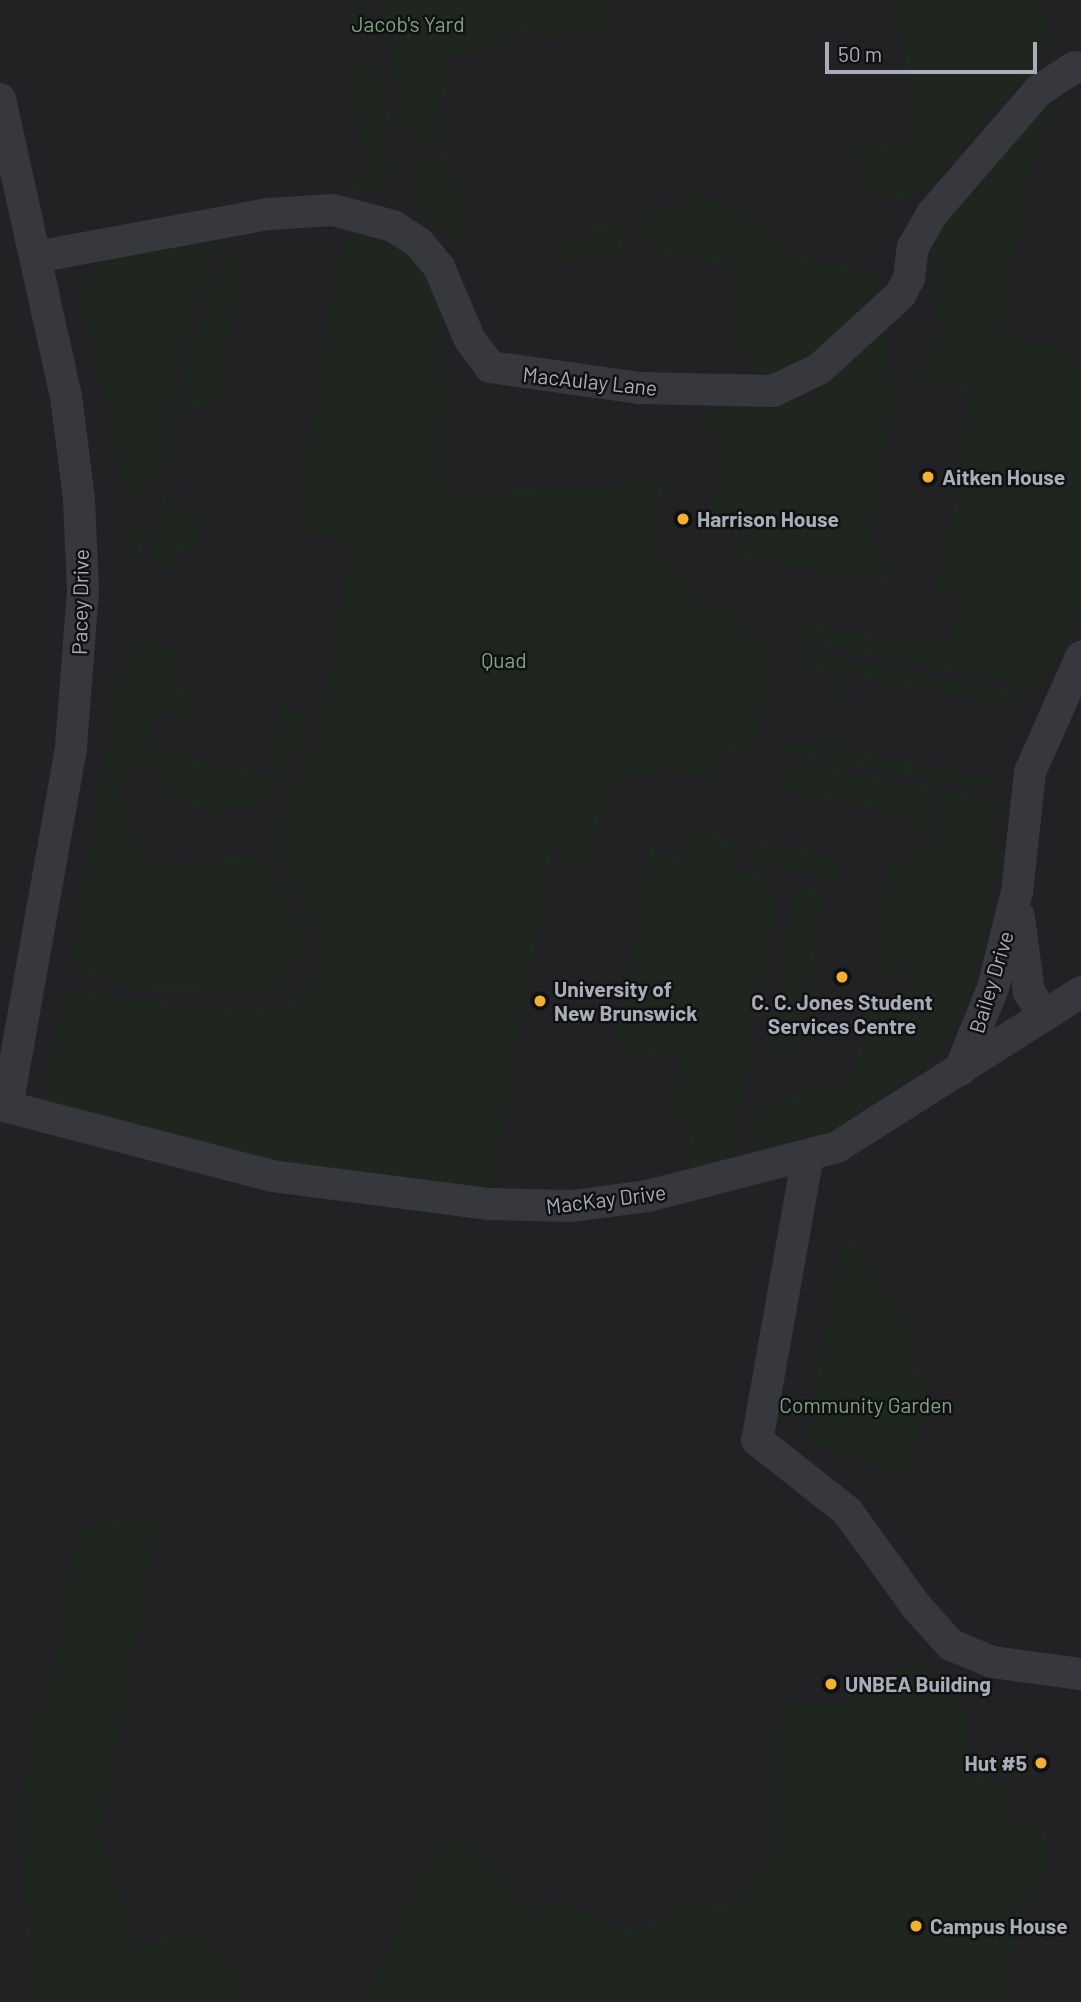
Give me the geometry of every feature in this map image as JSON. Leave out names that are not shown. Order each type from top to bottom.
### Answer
[{"type":"street","name":"MacAulay Lane","points":[[36,257],[269,214],[333,210],[393,226],[418,242],[439,267],[470,340],[490,367],[639,388],[772,391],[819,369],[900,295],[909,278],[914,247],[932,214],[1029,106],[1038,91],[1075,67]]},
{"type":"street","name":"Pacey Drive","points":[[0,99],[71,429],[83,591],[71,748],[4,1105]]},
{"type":"street","name":"Bailey Drive","points":[[960,1070],[993,988],[1017,891],[1030,772],[1081,657]]},
{"type":"street","name":"Bailey Drive","points":[[1017,891],[1029,992],[1044,1016]]},
{"type":"street","name":"MacKay Drive","points":[[4,1105],[272,1176],[539,1207],[648,1196],[808,1155],[849,1141],[1081,992]]},
{"type":"street","points":[[808,1155],[757,1440],[847,1511],[916,1606],[951,1645],[992,1662],[1081,1674]]},
{"type":"shaded area","name":"University of New Brunswick","points":[[0,0],[1081,0],[1081,2002],[0,2002]]},
{"type":"green space","points":[[356,0],[361,0],[365,22],[347,47],[348,12]]},
{"type":"green space","name":"Jacob's Yard","points":[[379,0],[615,0],[606,2],[610,27],[546,39],[543,27],[504,34],[506,47],[442,59],[448,97],[438,100],[445,137],[422,143],[404,127]]},
{"type":"green space","points":[[894,0],[1043,0],[1051,39],[1041,58],[933,181],[918,194],[900,199],[882,197],[867,185],[853,151],[915,140],[908,101],[913,99]]},
{"type":"green space","points":[[363,59],[387,85],[391,121],[386,130],[391,169],[375,194],[347,189],[345,184],[345,179],[366,173],[346,66]]},
{"type":"green space","points":[[1059,96],[1040,128],[999,334],[1062,347],[1060,356],[1081,361],[1081,615],[1039,688],[800,641],[803,623],[932,645],[933,641],[951,643],[959,600],[935,591],[965,454],[961,452],[971,392],[916,379],[943,325],[931,296],[932,250],[945,214],[1040,105]]},
{"type":"green space","points":[[448,153],[453,182],[460,181],[469,227],[469,238],[455,243],[420,211],[414,177],[422,158]]},
{"type":"green space","points":[[697,194],[722,199],[800,257],[879,272],[879,286],[842,329],[799,363],[776,373],[757,374],[738,342],[729,265],[656,252],[642,243],[645,210],[686,203],[684,197]]},
{"type":"green space","points":[[611,225],[621,231],[624,250],[616,255],[597,248],[575,262],[556,260],[561,233],[578,240],[593,226]]},
{"type":"green space","name":"Quad","points":[[357,233],[402,248],[425,271],[433,288],[442,320],[445,400],[441,483],[451,493],[599,486],[618,492],[620,483],[640,480],[664,484],[653,543],[695,602],[743,610],[739,635],[774,641],[754,754],[726,750],[719,780],[662,770],[648,779],[640,769],[607,793],[614,802],[600,812],[590,869],[570,866],[554,841],[489,1204],[41,1114],[64,990],[248,1012],[291,1003],[317,980],[322,967],[319,939],[275,850],[277,821],[315,746],[353,541],[296,529],[332,288],[344,241]]},
{"type":"green space","points":[[220,241],[175,379],[154,486],[143,493],[126,494],[78,288],[96,268],[123,256]]},
{"type":"green space","points":[[230,244],[241,253],[242,266],[217,410],[183,404],[166,506],[203,512],[196,553],[176,550],[172,572],[154,566],[150,556],[180,392]]},
{"type":"green space","points":[[889,335],[886,378],[898,382],[871,544],[886,546],[883,568],[891,570],[891,583],[725,555],[739,543],[740,533],[732,520],[721,518],[708,527],[723,429],[693,423],[720,408],[792,399],[815,405],[817,390],[862,348],[878,336]]},
{"type":"green space","points":[[148,522],[142,554],[137,558],[128,551],[126,524]]},
{"type":"green space","points":[[139,641],[178,650],[172,689],[194,691],[188,724],[162,703],[159,722],[153,722],[151,736],[156,737],[152,758],[183,750],[185,759],[269,774],[281,707],[302,712],[306,735],[277,781],[281,784],[254,807],[209,810],[186,804],[172,796],[156,766],[120,775],[118,786],[131,836],[144,839],[143,854],[155,866],[248,856],[265,864],[275,876],[305,940],[284,984],[262,992],[155,990],[110,984],[69,962],[118,673]]},
{"type":"green space","points":[[807,651],[1019,693],[1022,707],[846,674],[833,747],[993,778],[984,788],[779,753],[781,739],[823,747],[829,716],[833,717],[837,674],[796,665],[798,653]]},
{"type":"green space","points":[[804,763],[881,778],[886,786],[898,788],[904,782],[930,786],[934,792],[927,828],[913,833],[915,819],[898,816],[898,812],[782,790],[787,775]]},
{"type":"green space","points":[[947,790],[999,800],[993,843],[999,857],[997,880],[992,880],[986,941],[955,1029],[924,1066],[856,1112],[858,1118],[831,1130],[759,1150],[751,1135],[758,1111],[765,1104],[801,1096],[807,1083],[854,1087],[850,1083],[866,1011],[874,1014],[903,1007],[908,968],[895,972],[874,968],[888,864],[890,858],[908,861],[911,845],[931,855],[940,795]]},
{"type":"green space","points":[[678,827],[721,834],[721,840],[735,844],[732,869],[769,876],[777,906],[732,1151],[724,1160],[689,1170],[690,1125],[671,1114],[681,1059],[613,1047],[650,848],[653,845],[663,858],[674,859],[685,852],[687,842]]},
{"type":"green space","points":[[757,840],[841,856],[837,878],[753,864]]},
{"type":"green space","points":[[796,886],[826,893],[798,1053],[771,1049],[768,1043]]},
{"type":"green space","name":"Community Garden","points":[[850,1241],[856,1243],[912,1338],[906,1368],[930,1373],[911,1478],[804,1442],[841,1246]]},
{"type":"green space","points":[[125,1519],[159,1520],[99,1838],[136,1946],[188,1929],[232,1972],[248,2002],[29,2002],[20,1799],[34,1737],[30,1728],[47,1707],[77,1530]]},
{"type":"green space","points":[[915,1657],[969,1718],[962,1773],[1005,1784],[1010,1822],[1047,1832],[1048,1867],[1019,1913],[1006,2002],[368,2002],[398,1923],[433,1854],[451,1833],[470,1843],[504,1879],[527,1912],[554,1901],[635,1932],[683,1902],[735,1907],[773,1855],[773,1740],[792,1701],[835,1706]]},
{"type":"place","name":"Aitken House","points":[[928,477]]},
{"type":"place","name":"Harrison House","points":[[683,519]]},
{"type":"place","name":"C. C. Jones Student Services Centre","points":[[842,977]]},
{"type":"place","name":"University of New Brunswick","points":[[540,1001]]},
{"type":"place","name":"UNBEA Building","points":[[831,1684]]},
{"type":"place","name":"Hut #5","points":[[1041,1763]]},
{"type":"place","name":"Campus House","points":[[916,1926]]}]
